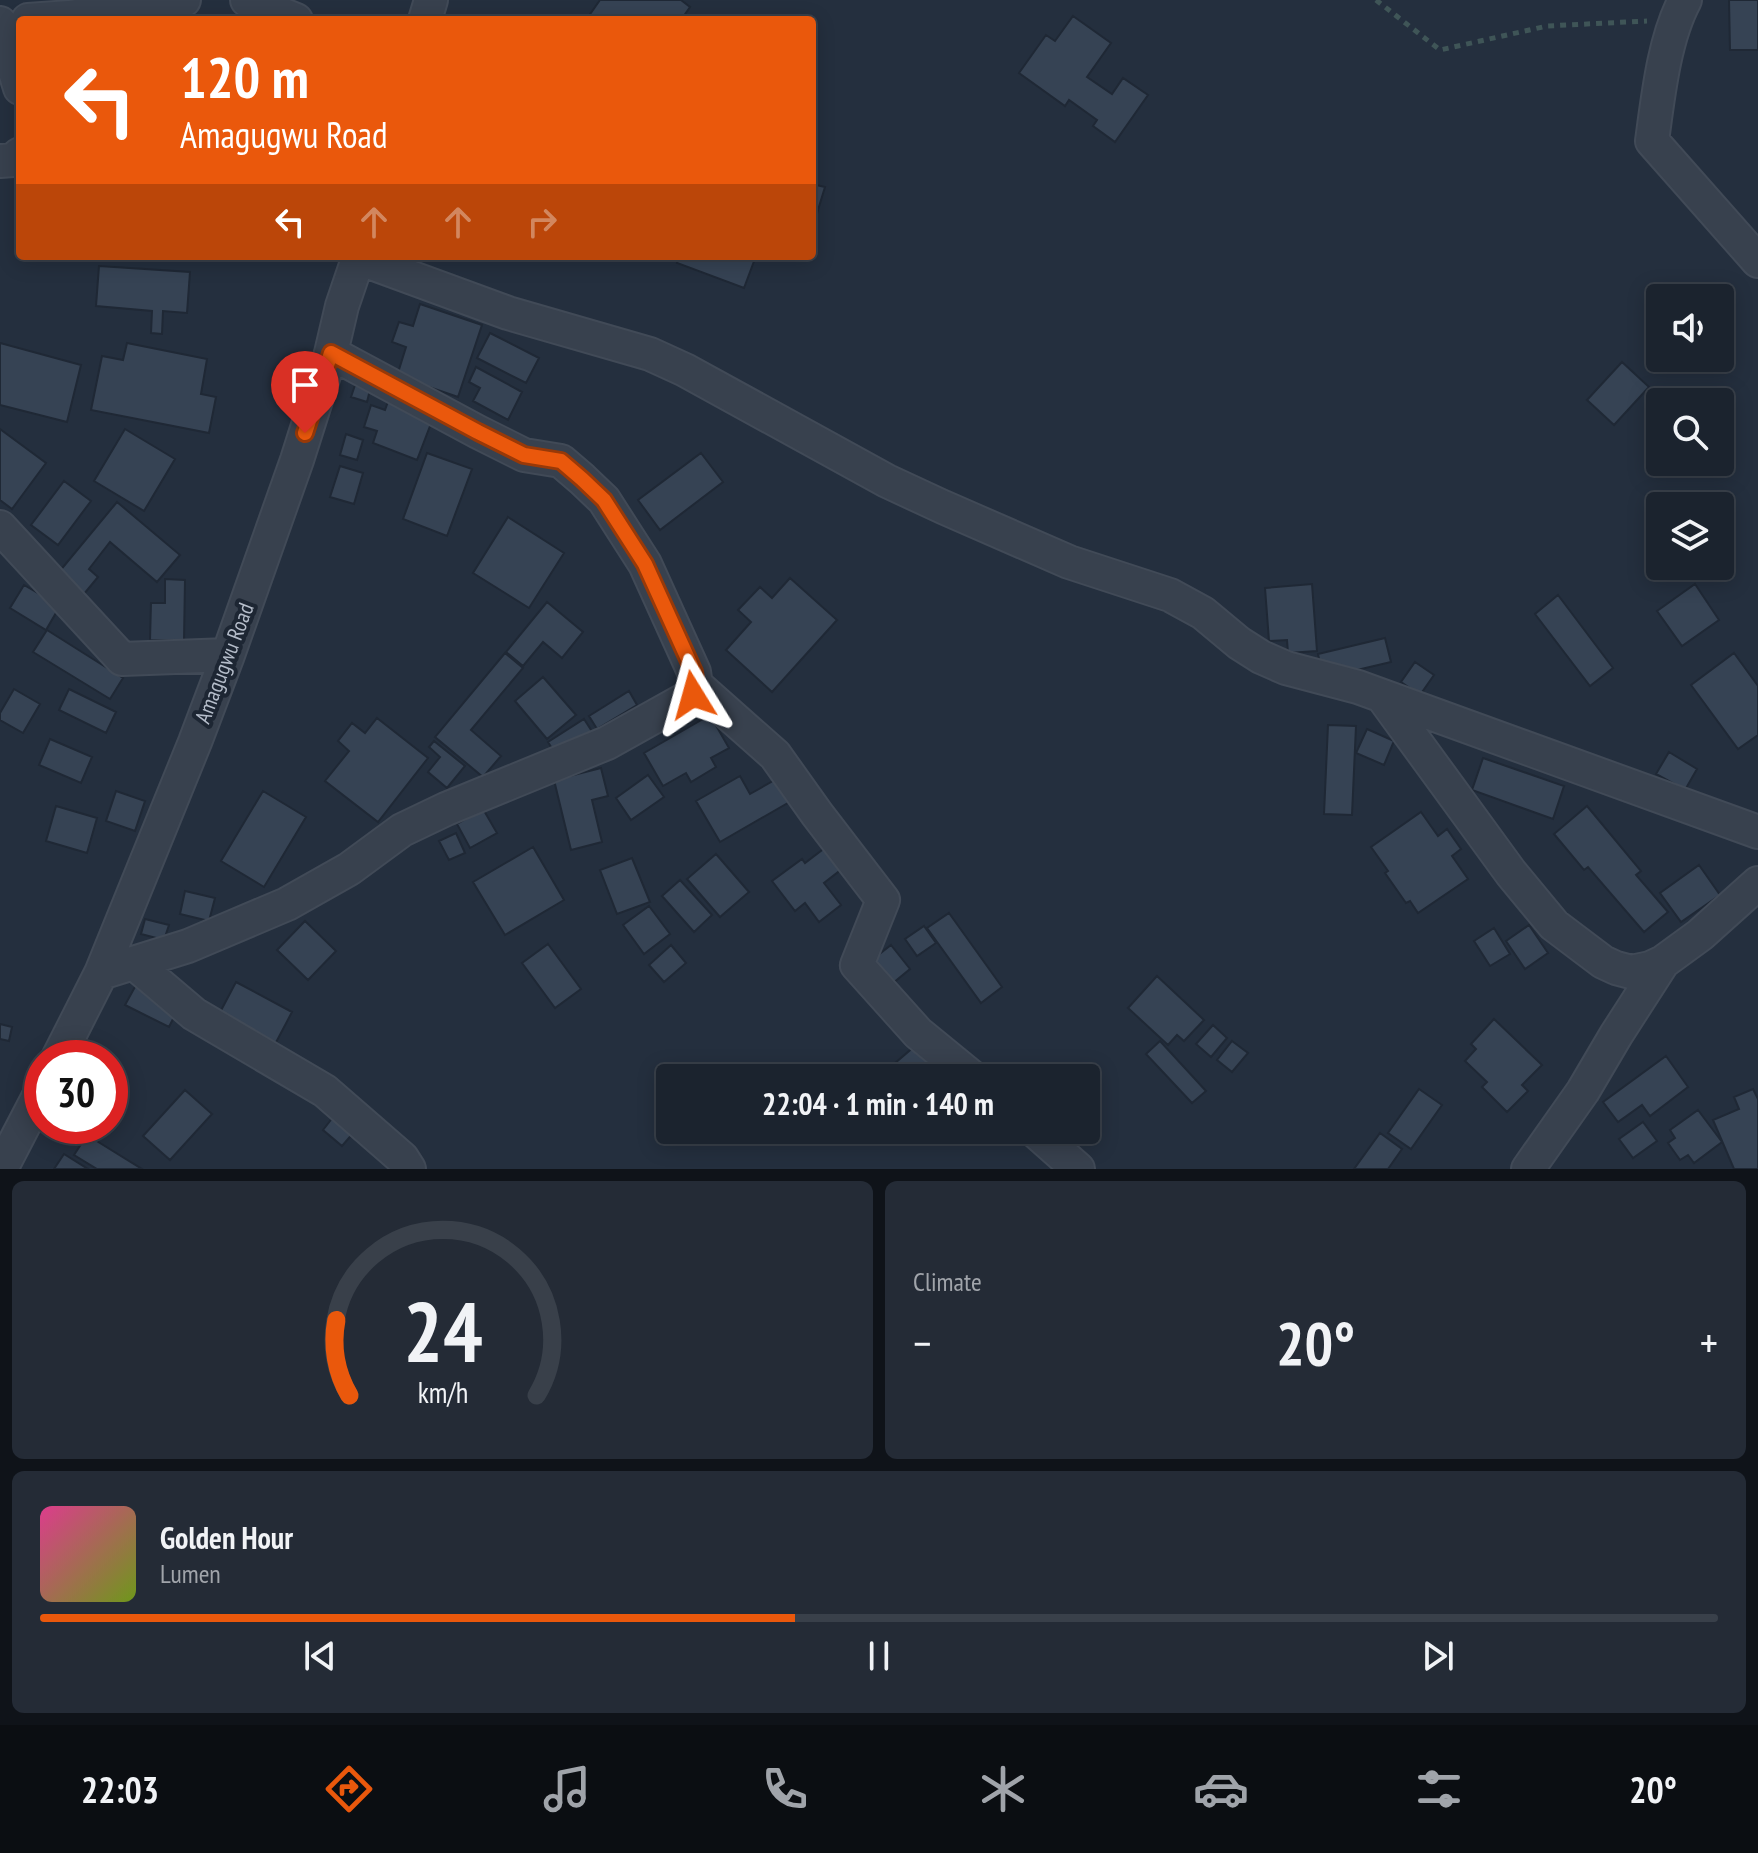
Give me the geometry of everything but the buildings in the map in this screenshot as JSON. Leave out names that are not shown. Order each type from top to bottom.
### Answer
[{"type":"street","points":[[41,16],[66,8],[184,0]]},
{"type":"street","points":[[247,0],[289,16]]},
{"type":"street","points":[[282,0],[296,16]]},
{"type":"street","points":[[1680,10],[1657,101],[1652,141],[1758,261]]},
{"type":"street","points":[[0,22],[16,75]]},
{"type":"street","name":"Amagugwu Road","points":[[67,1040],[101,973],[228,655],[331,353],[342,306],[358,260]]},
{"type":"street","points":[[367,260],[508,313],[650,354],[915,494],[1069,562],[1170,595],[1203,613],[1261,657],[1286,668],[1358,687],[1758,832]]},
{"type":"street","points":[[101,973],[188,946],[287,904],[349,869],[402,830],[607,743],[693,695],[696,685],[694,672],[645,564],[604,500],[582,479],[561,461],[524,455],[331,353]]},
{"type":"street","points":[[0,527],[122,659],[228,655]]},
{"type":"street","points":[[696,685],[775,755],[883,900],[857,965],[918,1033],[956,1064]]},
{"type":"street","points":[[1382,696],[1511,873],[1554,925],[1603,962],[1631,972],[1663,962],[1700,935],[1758,883]]},
{"type":"street","points":[[1528,1169],[1583,1091],[1663,962]]},
{"type":"street","points":[[134,963],[194,1014],[325,1091],[402,1158],[409,1169]]},
{"type":"street","points":[[1,1169],[24,1125]]},
{"type":"street","points":[[1050,1144],[1078,1169]]},
{"type":"path","points":[[1376,0],[1440,50],[1547,26],[1680,10]]},
{"type":"route","points":[[305,433],[331,353],[524,455],[561,461],[604,500],[645,564],[694,672],[696,685],[693,695]]}]
